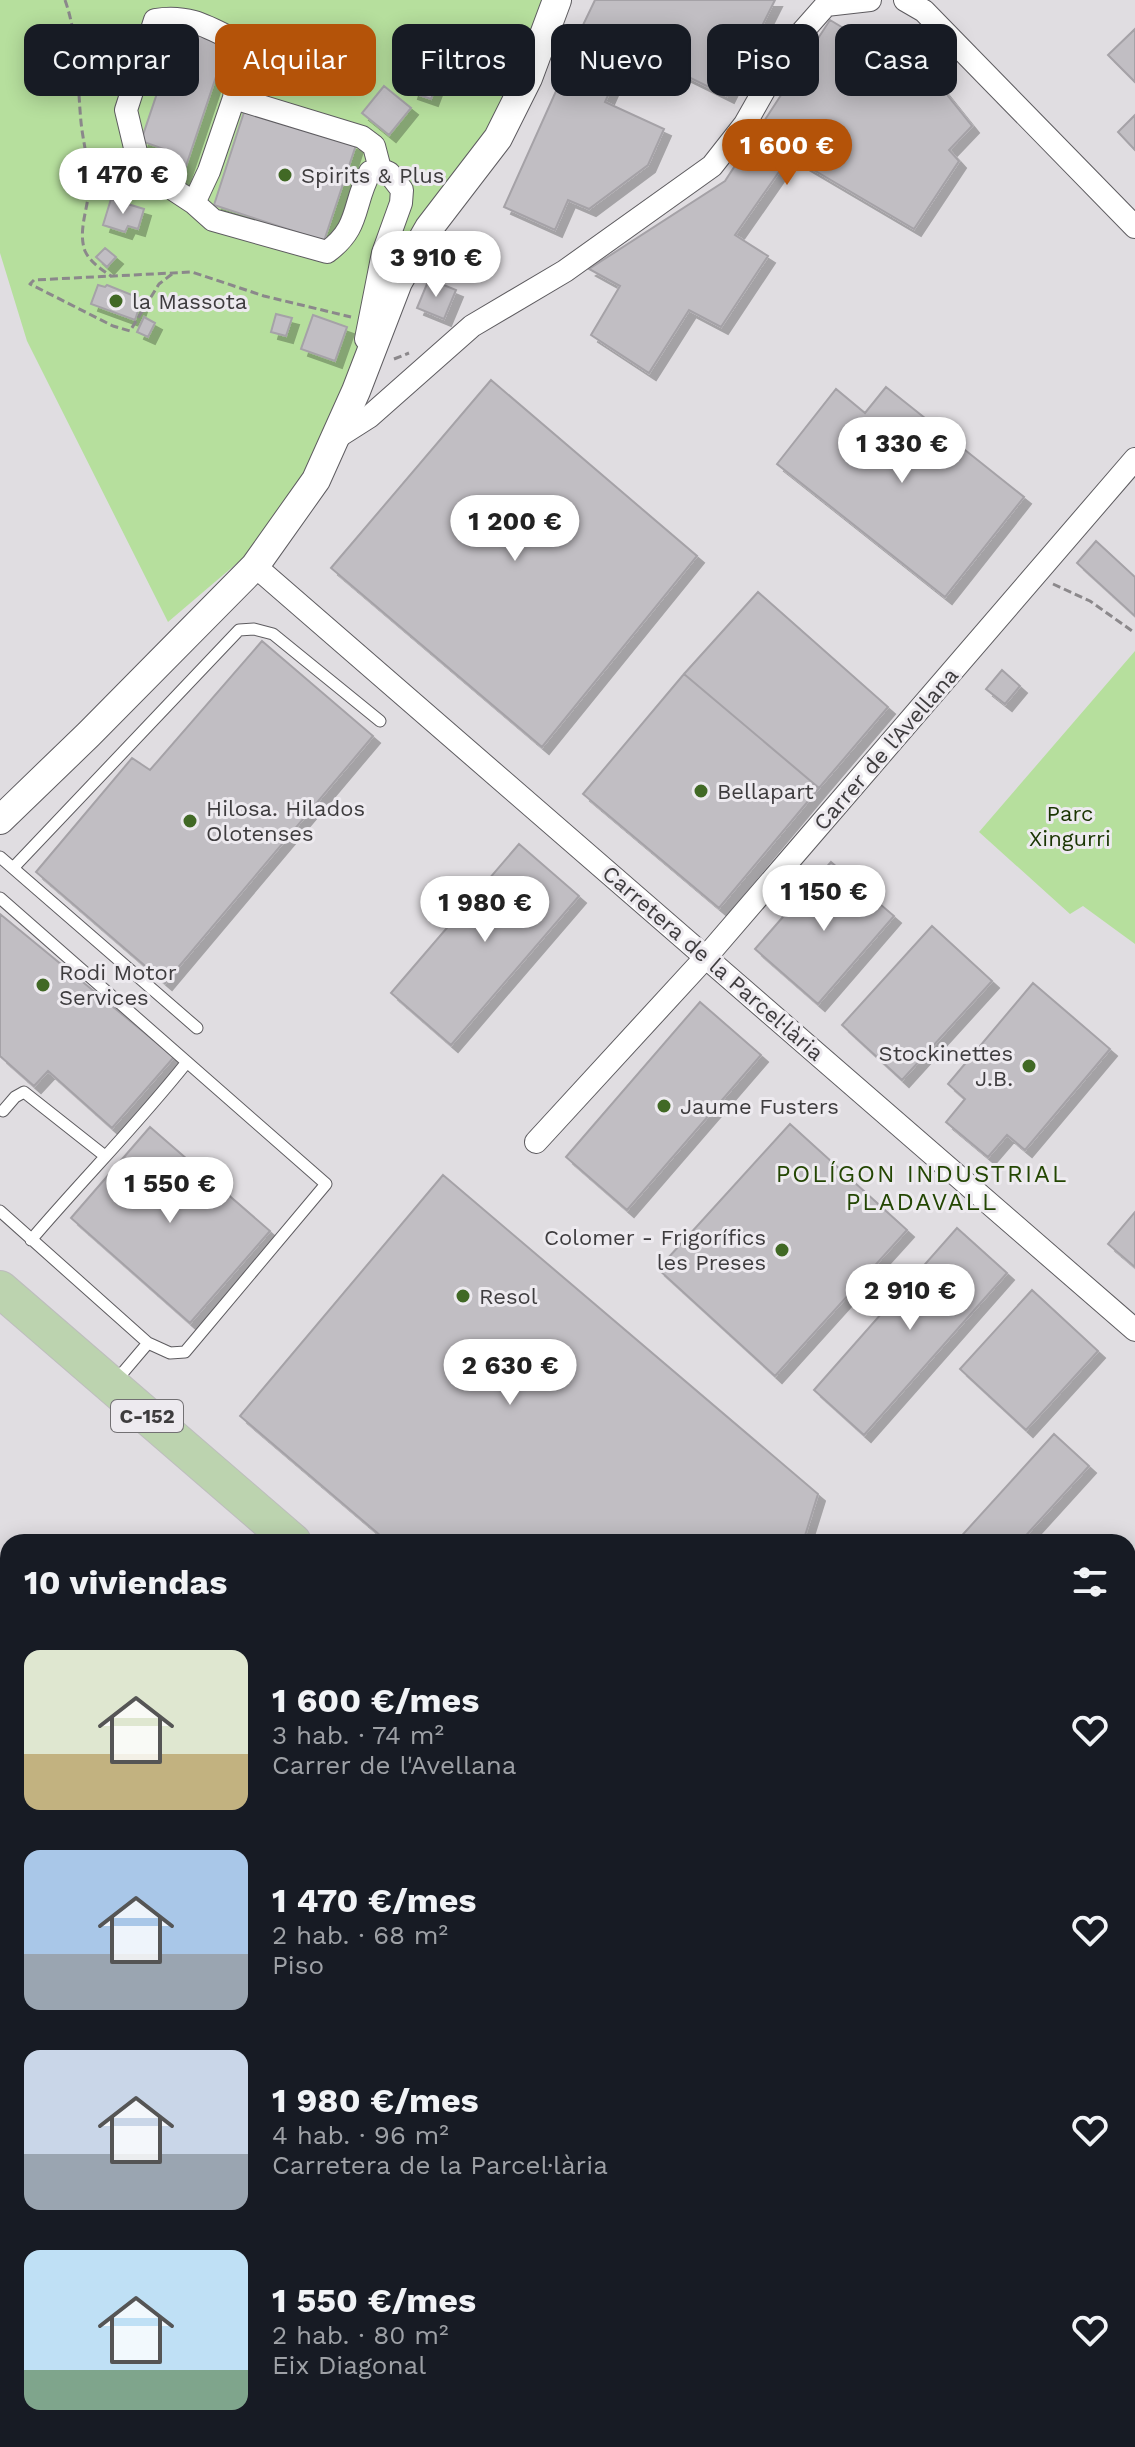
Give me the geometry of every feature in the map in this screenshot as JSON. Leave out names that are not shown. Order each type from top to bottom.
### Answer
[{"type":"main road","name":"C-152","points":[[0,1289],[284,1534]]},
{"type":"street","points":[[0,820],[255,566],[316,480],[410,258],[429,228],[498,138],[528,78],[557,0]]},
{"type":"street","points":[[336,438],[369,417],[472,326],[565,271],[712,166],[745,124],[788,48],[826,5],[870,0]]},
{"type":"street","points":[[905,0],[924,11],[1135,227]]},
{"type":"street","points":[[194,203],[209,171],[234,98],[237,80],[235,52],[230,38],[204,25],[174,17],[155,20],[126,110],[136,152],[144,170],[194,203],[213,220],[327,252],[350,232],[370,172],[380,169],[389,173],[402,190],[401,203],[383,253],[359,383]]},
{"type":"street","points":[[234,98],[362,137],[374,146],[380,169]]},
{"type":"street","name":"Carrer de l'Avellana","points":[[536,1142],[706,957],[1135,459]]},
{"type":"street","name":"Carretera de la Parcel·lària","points":[[255,566],[1135,1330]]},
{"type":"lane","points":[[13,868],[239,630],[254,629],[273,634],[380,721]]},
{"type":"lane","points":[[0,857],[197,1028]]},
{"type":"lane","points":[[0,898],[326,1184],[185,1352],[170,1353],[148,1343],[0,1211]]},
{"type":"lane","points":[[31,1240],[187,1062]]},
{"type":"lane","points":[[1,1112],[22,1092],[26,1093],[105,1156]]},
{"type":"lane","points":[[112,1385],[148,1343]]},
{"type":"path","points":[[65,0],[78,51],[81,127],[89,185],[82,236],[90,258],[111,276]]},
{"type":"path","points":[[172,274],[159,284],[130,331],[113,326],[30,284],[34,280],[192,272],[264,296],[370,322]]},
{"type":"path","points":[[359,383],[400,355],[419,350]]},
{"type":"path","points":[[1046,580],[1090,601],[1135,633]]},
{"type":"green space","points":[[0,0],[562,0],[535,52],[535,24],[392,24],[392,96],[512,96],[463,190],[270,535],[168,622],[27,341],[0,253]]},
{"type":"green space","name":"Parc Xingurri","points":[[1135,651],[1135,944],[1083,906],[1070,914],[979,832]]},
{"type":"building","points":[[595,0],[775,0],[763,24],[707,24],[707,86],[691,78],[691,24],[583,24]]},
{"type":"building","points":[[830,20],[837,24],[835,96],[948,96],[972,126],[949,150],[959,161],[914,229],[790,156],[735,235],[768,256],[721,327],[689,310],[649,373],[591,335],[620,286],[589,269],[725,181],[780,96],[819,96],[819,37]]},
{"type":"building","points":[[1135,29],[1135,82],[1108,55]]},
{"type":"building","points":[[199,31],[215,37],[215,80],[182,178],[157,170],[164,149],[141,141],[156,96],[199,96]]},
{"type":"building","points":[[384,86],[392,96],[411,108],[389,135],[362,113]]},
{"type":"building","points":[[554,96],[608,96],[605,102],[664,129],[648,165],[589,209],[568,200],[555,230],[504,207]]},
{"type":"building","name":"Spirits & Plus","points":[[245,109],[356,145],[324,241],[214,205]]},
{"type":"building","points":[[1135,115],[1135,150],[1118,132]]},
{"type":"building","points":[[111,199],[144,209],[138,229],[128,226],[125,232],[103,225]]},
{"type":"building","points":[[105,248],[116,257],[107,267],[96,257]]},
{"type":"building","points":[[429,279],[456,290],[444,319],[417,308]]},
{"type":"building","name":"la Massota","points":[[98,285],[107,285],[142,299],[135,320],[91,304]]},
{"type":"building","points":[[276,314],[292,318],[286,336],[271,332]]},
{"type":"building","points":[[313,315],[347,327],[335,361],[301,349]]},
{"type":"building","points":[[144,317],[155,323],[148,337],[137,332]]},
{"type":"building","points":[[491,380],[697,556],[542,747],[331,568]]},
{"type":"building","points":[[886,387],[1024,497],[945,597],[777,464],[836,389],[865,413]]},
{"type":"building","points":[[1096,541],[1135,577],[1135,616],[1077,563]]},
{"type":"building","points":[[758,592],[888,707],[819,788],[684,674]]},
{"type":"building","name":"Hilosa. Hilados Olotenses","points":[[262,641],[373,736],[165,983],[36,872],[132,758],[150,770]]},
{"type":"building","points":[[1002,670],[1020,686],[1005,704],[986,689]]},
{"type":"building","name":"Bellapart","points":[[684,674],[819,788],[719,908],[583,794]]},
{"type":"building","points":[[519,844],[579,896],[451,1045],[391,993]]},
{"type":"building","points":[[831,862],[894,916],[818,1004],[755,949]]},
{"type":"building","name":"Rodi Motor Services","points":[[0,914],[174,1057],[112,1128],[48,1071],[34,1086],[0,1056]]},
{"type":"building","points":[[932,926],[992,981],[902,1080],[842,1025]]},
{"type":"building","name":"Stockinettes J.B.","points":[[1033,983],[1110,1049],[1025,1150],[1007,1135],[988,1157],[946,1122],[965,1099],[948,1084]]},
{"type":"building","name":"Jaume Fusters","points":[[700,1002],[761,1055],[627,1210],[566,1157]]},
{"type":"building","name":"Colomer - Frigorífics les Preses","points":[[790,1124],[907,1230],[775,1376],[658,1269]]},
{"type":"building","points":[[150,1127],[270,1231],[190,1323],[71,1218]]},
{"type":"building","name":"Resol","points":[[443,1175],[818,1494],[806,1534],[379,1534],[240,1416]]},
{"type":"building","points":[[1135,1212],[1135,1267],[1108,1244]]},
{"type":"building","points":[[957,1228],[1007,1273],[864,1435],[814,1390]]},
{"type":"building","points":[[1032,1290],[1098,1351],[1026,1430],[960,1369]]},
{"type":"building","points":[[1054,1434],[1089,1466],[1027,1534],[963,1534]]},
{"type":"place","name":"Spirits & Plus","points":[[285,175]]},
{"type":"place","name":"la Massota","points":[[116,301]]},
{"type":"place","name":"Bellapart","points":[[701,791]]},
{"type":"place","name":"Hilosa. Hilados Olotenses","points":[[190,821]]},
{"type":"place","name":"Rodi Motor Services","points":[[43,985]]},
{"type":"place","name":"Stockinettes J.B.","points":[[1029,1066]]},
{"type":"place","name":"Jaume Fusters","points":[[664,1106]]},
{"type":"place","name":"Colomer - Frigorífics les Preses","points":[[782,1250]]},
{"type":"place","name":"Resol","points":[[463,1296]]},
{"type":"district","name":"POLÍGON INDUSTRIAL PLADAVALL","points":[[922,1188]]}]
